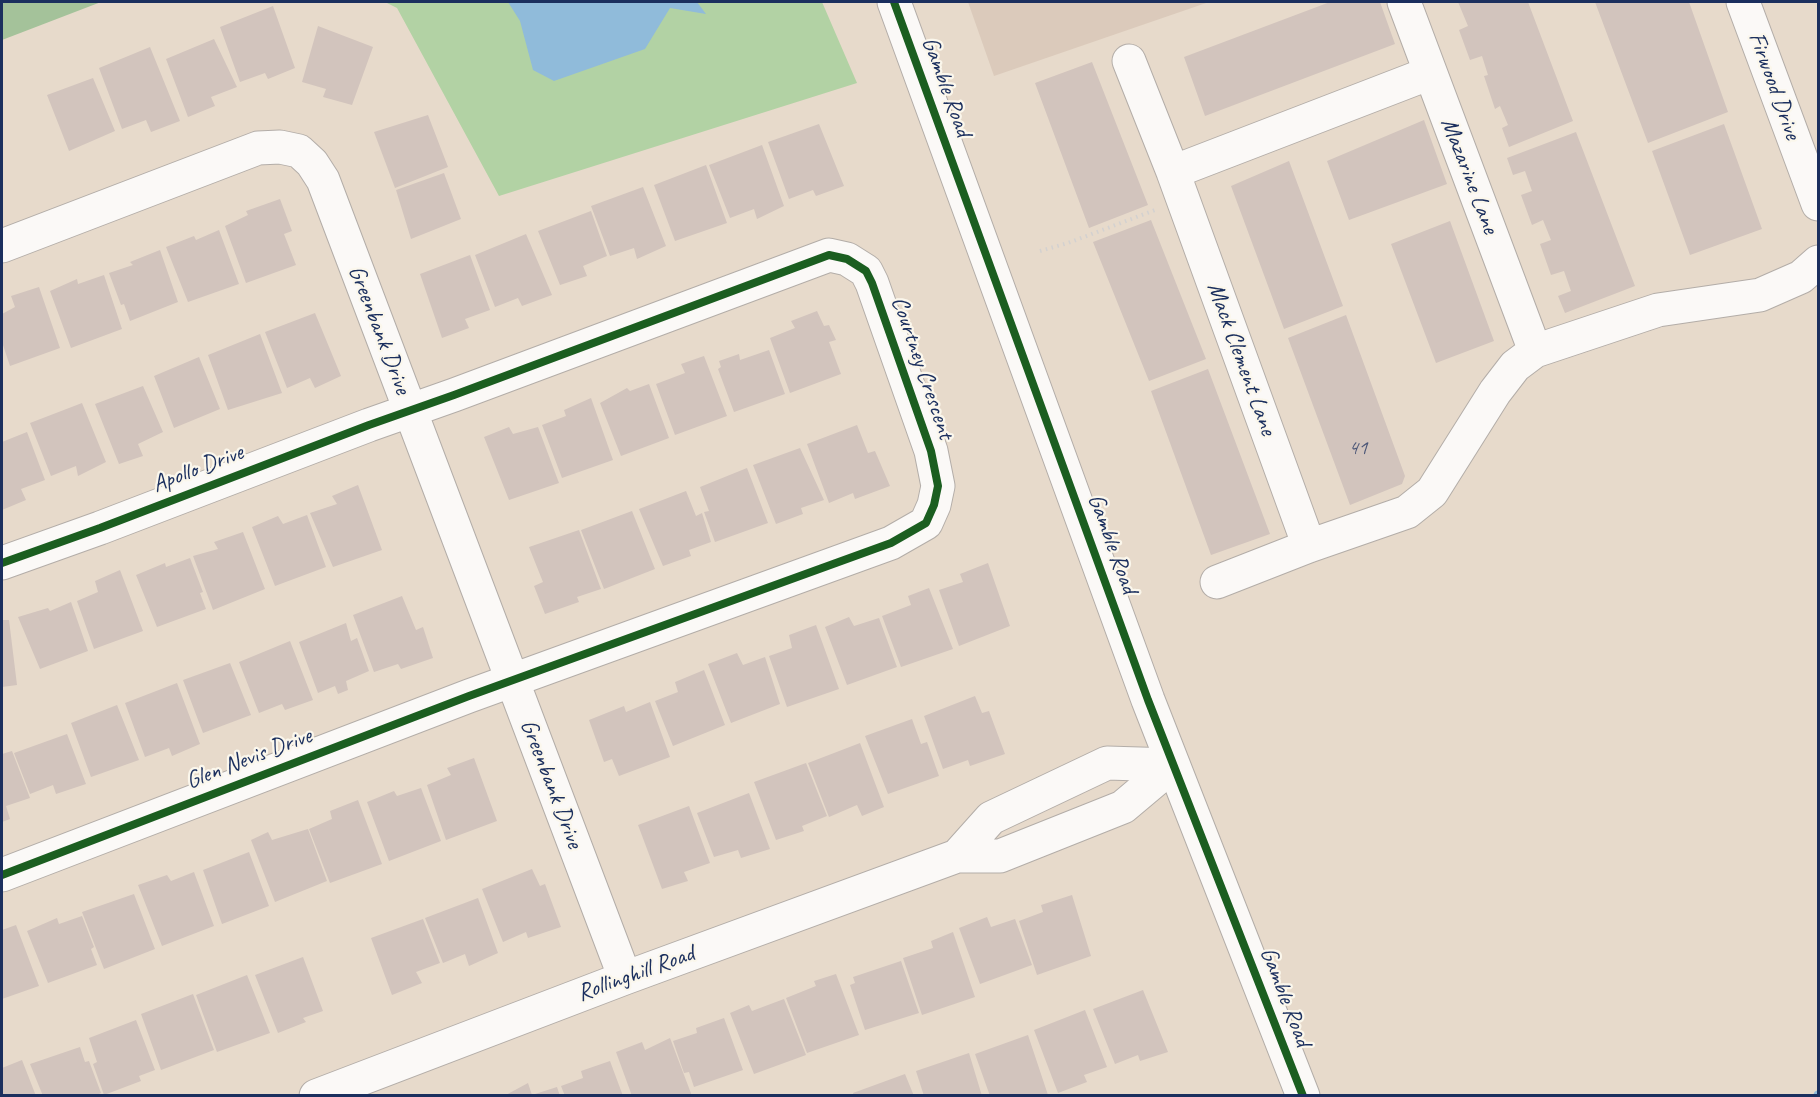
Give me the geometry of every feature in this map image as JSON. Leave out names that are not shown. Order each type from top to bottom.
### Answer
[{"type":"street","name":"Gamble Road","points":[[894,2],[1131,655],[1303,1095]]},
{"type":"street","name":"Mazarine Lane","points":[[1404,2],[1534,351]]},
{"type":"street","name":"Firwood Drive","points":[[1743,2],[1818,204]]},
{"type":"street","name":"Mack Clement Lane","points":[[1129,61],[1173,172],[1309,546]]},
{"type":"street","points":[[1173,172],[1430,73]]},
{"type":"street","name":"Greenbank Drive","points":[[2,246],[258,148],[280,147],[299,151],[312,163],[322,180],[625,978]]},
{"type":"street","name":"Courtney Crescent","points":[[409,411],[829,255],[847,259],[866,272],[872,283],[931,451],[938,486],[934,505],[926,523],[891,543],[511,680]]},
{"type":"street","points":[[1217,582],[1309,546],[1407,512],[1432,492],[1495,392],[1515,366],[1534,351],[1658,310],[1760,296],[1801,277],[1818,262]]},
{"type":"street","name":"Apollo Drive","points":[[2,563],[409,411]]},
{"type":"street","name":"Glen Nevis Drive","points":[[2,875],[511,680]]},
{"type":"street","name":"Rollinghill Road","points":[[957,856],[991,818],[1107,764],[1173,765]]},
{"type":"street","name":"Rollinghill Road","points":[[316,1095],[957,856],[1000,856],[1123,807],[1173,765]]},
{"type":"path","points":[[1040,251],[1068,243],[1155,210]]},
{"type":"shaded area","points":[[968,2],[1209,2],[994,76]]},
{"type":"green space","points":[[2,2],[101,2],[2,40]]},
{"type":"green space","points":[[385,2],[822,2],[857,83],[499,196],[397,8]]},
{"type":"water","points":[[508,2],[697,2],[706,14],[670,8],[645,49],[554,81],[533,70],[520,21]]},
{"type":"building","points":[[1330,2],[1380,2],[1395,44],[1205,116],[1184,57]]},
{"type":"building","points":[[1458,2],[1528,2],[1573,121],[1509,147],[1502,128],[1508,125],[1500,106],[1495,109],[1484,76],[1488,75],[1482,56],[1470,60],[1459,30],[1468,26]]},
{"type":"building","points":[[1595,2],[1689,2],[1728,112],[1648,143]]},
{"type":"building","points":[[273,6],[295,68],[268,79],[265,73],[240,82],[220,27]]},
{"type":"building","points":[[318,26],[373,47],[352,105],[323,97],[326,89],[302,82]]},
{"type":"building","points":[[214,39],[237,87],[211,97],[215,106],[188,117],[166,59]]},
{"type":"building","points":[[150,47],[180,121],[151,132],[146,120],[122,129],[99,68]]},
{"type":"building","points":[[1092,62],[1148,205],[1089,228],[1035,83]]},
{"type":"building","points":[[93,78],[115,131],[69,151],[47,95]]},
{"type":"building","points":[[428,115],[448,167],[395,188],[374,132]]},
{"type":"building","points":[[1424,120],[1447,184],[1349,220],[1327,161]]},
{"type":"building","points":[[819,124],[844,186],[816,196],[813,190],[789,199],[768,142]]},
{"type":"building","points":[[1724,124],[1762,229],[1690,255],[1652,151]]},
{"type":"building","points":[[1576,132],[1635,286],[1565,313],[1558,296],[1571,291],[1564,271],[1551,275],[1540,244],[1551,240],[1543,220],[1532,225],[1521,195],[1532,191],[1525,171],[1513,175],[1507,158]]},
{"type":"building","points":[[762,145],[784,206],[757,219],[754,209],[730,218],[709,165]]},
{"type":"building","points":[[1289,161],[1343,306],[1284,329],[1231,186]]},
{"type":"building","points":[[706,165],[727,223],[675,241],[654,185]]},
{"type":"building","points":[[444,173],[461,219],[411,239],[396,190]]},
{"type":"building","points":[[643,187],[666,246],[637,259],[634,248],[610,256],[591,206]]},
{"type":"building","points":[[280,199],[292,231],[284,234],[296,265],[246,283],[225,226],[248,215],[246,211]]},
{"type":"building","points":[[591,211],[607,256],[583,266],[587,276],[560,285],[538,231]]},
{"type":"building","points":[[1151,220],[1206,359],[1149,381],[1093,242]]},
{"type":"building","points":[[1450,221],[1494,341],[1436,363],[1391,244]]},
{"type":"building","points":[[219,230],[239,284],[188,302],[166,247],[194,236],[196,240]]},
{"type":"building","points":[[526,234],[552,295],[522,306],[518,298],[495,307],[475,255]]},
{"type":"building","points":[[160,250],[178,302],[130,321],[124,304],[121,305],[109,273],[133,265],[130,262]]},
{"type":"building","points":[[470,255],[490,310],[465,319],[469,328],[442,338],[420,274]]},
{"type":"building","points":[[104,275],[122,329],[71,348],[50,291],[77,279],[78,284]]},
{"type":"building","points":[[39,287],[60,348],[10,366],[2,342],[2,314],[15,307],[11,296]]},
{"type":"building","points":[[817,311],[824,326],[829,325],[836,340],[829,342],[841,374],[790,393],[770,338],[795,328],[791,321]]},
{"type":"building","points":[[315,313],[341,376],[315,388],[310,378],[287,388],[265,332]]},
{"type":"building","points":[[1346,315],[1405,476],[1402,484],[1350,505],[1288,338]]},
{"type":"building","points":[[260,334],[282,393],[228,410],[208,355]]},
{"type":"building","points":[[769,350],[785,394],[734,412],[718,369],[721,367],[719,361],[739,354],[740,360]]},
{"type":"building","points":[[704,356],[727,416],[675,435],[656,384],[685,373],[681,364]]},
{"type":"building","points":[[199,357],[220,409],[174,428],[154,376]]},
{"type":"building","points":[[1208,369],[1270,534],[1211,555],[1151,391]]},
{"type":"building","points":[[649,384],[669,438],[621,456],[600,403],[627,388],[630,391]]},
{"type":"building","points":[[143,386],[163,432],[138,444],[143,456],[119,464],[95,404]]},
{"type":"building","points":[[591,398],[613,460],[562,478],[542,425],[566,416],[564,410]]},
{"type":"building","points":[[82,403],[106,462],[78,476],[76,466],[51,476],[30,423]]},
{"type":"building","points":[[857,425],[868,453],[875,451],[890,486],[855,499],[853,493],[829,503],[807,444]]},
{"type":"building","points":[[509,427],[513,434],[538,427],[559,483],[509,500],[484,437]]},
{"type":"building","points":[[27,432],[45,480],[21,489],[26,500],[2,510],[2,442]]},
{"type":"building","points":[[800,448],[824,500],[801,508],[803,514],[776,524],[753,465]]},
{"type":"building","points":[[747,468],[768,523],[715,542],[704,512],[709,511],[700,487]]},
{"type":"building","points":[[358,485],[382,550],[333,567],[310,513],[337,504],[332,496]]},
{"type":"building","points":[[686,491],[696,516],[702,513],[711,542],[689,550],[691,556],[663,566],[639,509]]},
{"type":"building","points":[[632,511],[655,569],[604,589],[581,530]]},
{"type":"building","points":[[307,515],[326,567],[275,586],[252,527],[278,516],[283,524]]},
{"type":"building","points":[[579,530],[601,589],[577,597],[579,602],[545,614],[534,586],[543,582],[529,547]]},
{"type":"building","points":[[243,532],[265,589],[213,610],[193,556],[218,549],[214,542]]},
{"type":"building","points":[[190,558],[203,592],[200,593],[206,609],[157,627],[136,575],[165,563],[166,567]]},
{"type":"building","points":[[988,563],[1010,626],[959,646],[939,590],[963,582],[960,574]]},
{"type":"building","points":[[120,570],[143,631],[94,649],[77,601],[98,592],[95,581]]},
{"type":"building","points":[[929,588],[953,649],[901,667],[882,616],[911,605],[908,596]]},
{"type":"building","points":[[402,596],[416,630],[423,627],[433,658],[401,669],[398,664],[374,672],[353,615]]},
{"type":"building","points":[[71,602],[88,651],[40,669],[18,617],[48,608],[50,611]]},
{"type":"building","points":[[849,617],[854,626],[879,618],[897,667],[847,685],[825,627]]},
{"type":"building","points":[[2,620],[9,620],[17,685],[2,687]]},
{"type":"building","points":[[346,623],[351,641],[357,638],[369,671],[346,681],[348,690],[338,694],[335,686],[318,693],[299,642]]},
{"type":"building","points":[[816,625],[839,689],[787,707],[769,656],[792,648],[789,635]]},
{"type":"building","points":[[290,641],[313,700],[285,710],[282,704],[259,713],[239,662]]},
{"type":"building","points":[[737,653],[743,665],[765,657],[780,704],[731,723],[708,664]]},
{"type":"building","points":[[230,663],[251,715],[203,733],[183,680]]},
{"type":"building","points":[[704,670],[725,725],[673,746],[655,701],[678,692],[675,682]]},
{"type":"building","points":[[177,683],[200,744],[172,756],[169,748],[145,757],[125,703]]},
{"type":"building","points":[[975,696],[982,713],[989,711],[1005,754],[970,766],[968,760],[943,769],[924,716]]},
{"type":"building","points":[[650,702],[670,757],[619,776],[612,759],[604,762],[589,720],[624,706],[626,712]]},
{"type":"building","points":[[117,705],[139,760],[91,777],[71,723]]},
{"type":"building","points":[[912,719],[921,744],[927,742],[939,776],[888,794],[865,736]]},
{"type":"building","points":[[67,734],[86,784],[56,794],[53,785],[30,794],[14,753]]},
{"type":"building","points":[[860,743],[884,807],[862,816],[857,805],[829,817],[808,763]]},
{"type":"building","points":[[12,751],[30,798],[6,806],[10,819],[2,822],[2,754]]},
{"type":"building","points":[[474,758],[497,821],[446,840],[427,785],[451,775],[447,768]]},
{"type":"building","points":[[806,763],[827,816],[802,826],[804,831],[776,840],[754,782]]},
{"type":"building","points":[[421,788],[441,841],[389,861],[367,802],[394,791],[397,796]]},
{"type":"building","points":[[749,793],[770,849],[741,858],[738,850],[714,857],[697,813]]},
{"type":"building","points":[[358,800],[382,864],[330,883],[309,829],[332,819],[330,811]]},
{"type":"building","points":[[689,806],[710,863],[684,872],[688,881],[662,889],[638,825]]},
{"type":"building","points":[[308,829],[327,881],[275,902],[251,840],[268,832],[272,840]]},
{"type":"building","points":[[249,852],[269,906],[222,924],[203,870]]},
{"type":"building","points":[[532,869],[540,886],[545,884],[561,927],[528,938],[526,932],[503,942],[482,889]]},
{"type":"building","points":[[194,872],[214,926],[162,946],[138,885],[167,875],[171,881]]},
{"type":"building","points":[[134,894],[155,949],[104,969],[82,912]]},
{"type":"building","points":[[1072,895],[1091,956],[1037,975],[1019,921],[1043,912],[1041,905]]},
{"type":"building","points":[[478,898],[498,953],[469,966],[465,954],[443,963],[425,918]]},
{"type":"building","points":[[82,916],[94,947],[91,949],[97,965],[48,983],[27,931],[57,918],[59,924]]},
{"type":"building","points":[[987,917],[991,927],[1015,919],[1032,965],[980,984],[959,928]]},
{"type":"building","points":[[423,919],[440,963],[416,972],[422,983],[392,995],[371,938]]},
{"type":"building","points":[[16,925],[39,986],[2,999],[2,930]]},
{"type":"building","points":[[953,932],[975,997],[922,1015],[903,958],[933,948],[931,941]]},
{"type":"building","points":[[303,957],[323,1011],[303,1018],[306,1022],[278,1033],[255,975]]},
{"type":"building","points":[[901,961],[919,1013],[865,1030],[850,985],[855,983],[853,977]]},
{"type":"building","points":[[836,974],[859,1035],[807,1053],[786,998],[816,986],[814,981]]},
{"type":"building","points":[[247,975],[270,1033],[217,1052],[196,995]]},
{"type":"building","points":[[1143,990],[1168,1052],[1140,1061],[1138,1055],[1115,1064],[1093,1009]]},
{"type":"building","points":[[193,994],[214,1050],[161,1070],[141,1014]]},
{"type":"building","points":[[784,999],[806,1055],[754,1074],[730,1013],[749,1005],[752,1011]]},
{"type":"building","points":[[1085,1010],[1107,1067],[1084,1075],[1087,1082],[1058,1093],[1034,1030]]},
{"type":"building","points":[[724,1018],[743,1070],[694,1087],[689,1072],[684,1073],[673,1041],[697,1033],[696,1028]]},
{"type":"building","points":[[136,1020],[155,1070],[139,1076],[141,1081],[104,1095],[93,1064],[97,1062],[89,1038]]},
{"type":"building","points":[[1028,1035],[1048,1095],[990,1096],[975,1054]]},
{"type":"building","points":[[670,1038],[692,1096],[632,1096],[616,1052],[642,1042],[645,1050]]},
{"type":"building","points":[[80,1047],[85,1062],[89,1061],[101,1093],[95,1096],[43,1096],[30,1064]]},
{"type":"building","points":[[969,1053],[982,1096],[924,1096],[916,1071]]},
{"type":"building","points":[[22,1060],[36,1096],[2,1096],[2,1068]]},
{"type":"building","points":[[610,1061],[623,1096],[565,1096],[561,1086],[583,1078],[581,1071]]},
{"type":"building","points":[[905,1074],[914,1096],[854,1096],[853,1093]]},
{"type":"building","points":[[528,1083],[532,1095],[557,1087],[560,1096],[504,1096]]},
{"type":"cycle path","points":[[894,2],[1148,700],[1303,1096]]},
{"type":"cycle path","points":[[2,563],[829,255],[847,259],[866,271],[872,283],[931,451],[938,486],[934,505],[926,523],[891,543],[469,696],[2,875]]}]
